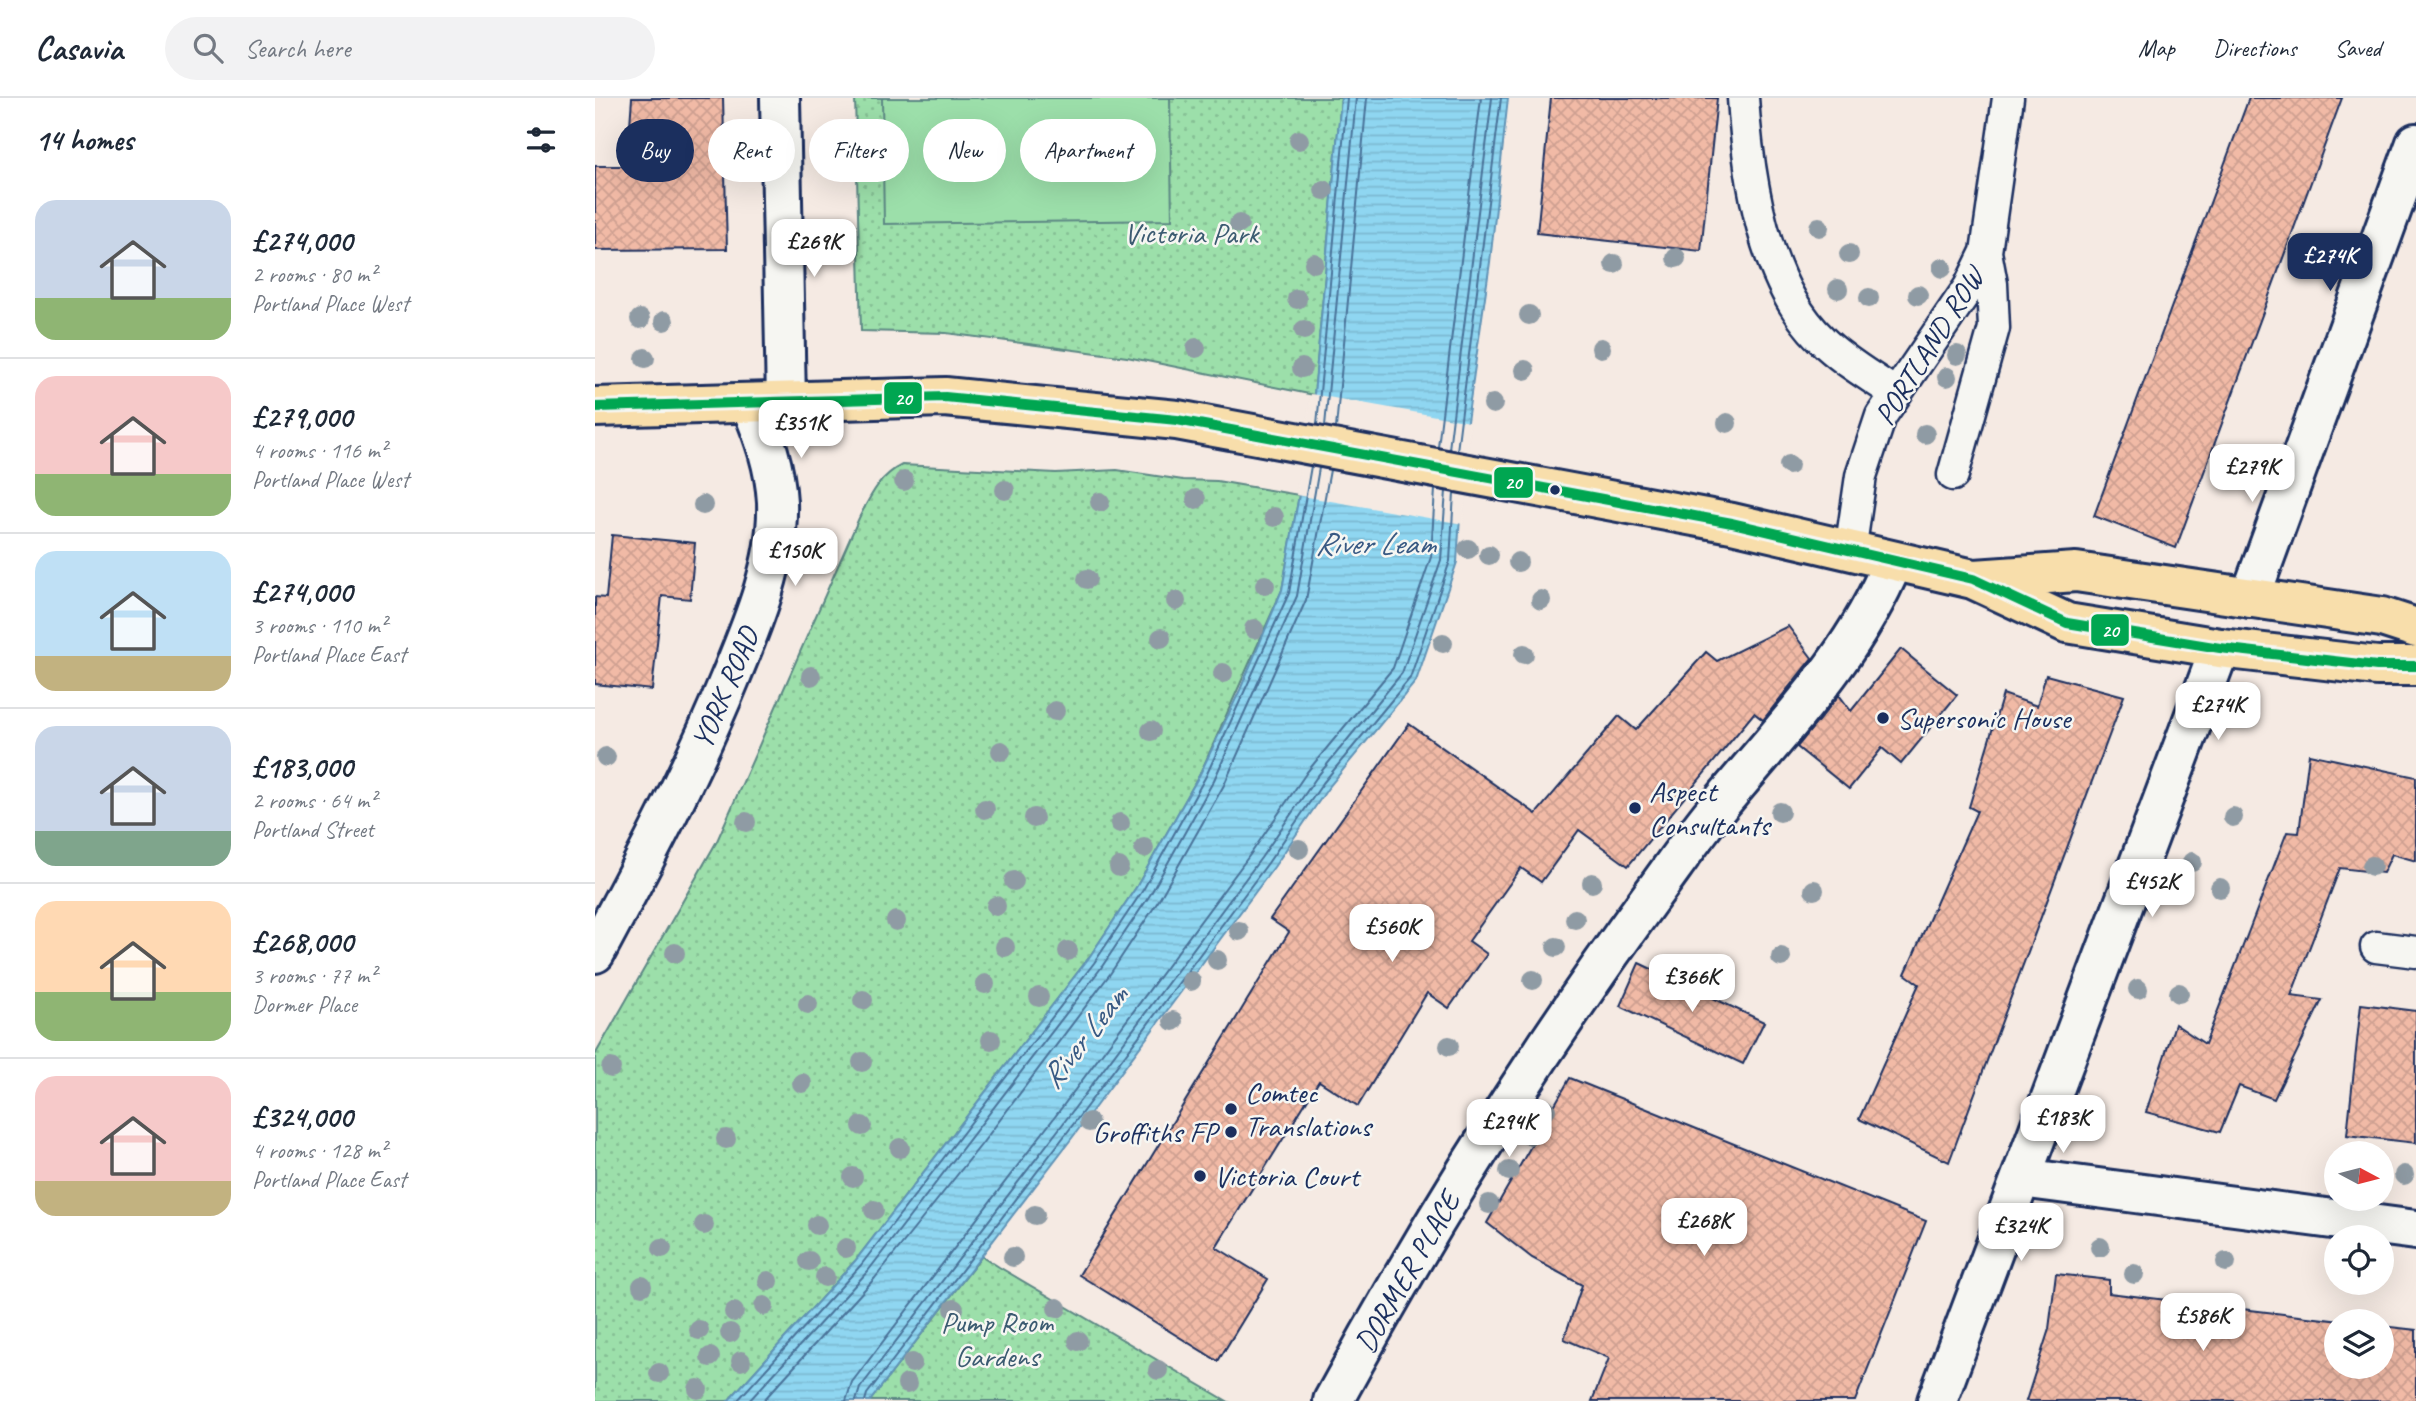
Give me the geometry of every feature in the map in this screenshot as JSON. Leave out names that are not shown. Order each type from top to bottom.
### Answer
[{"type":"highway","points":[[595,407],[945,397],[1125,414],[1226,427],[1732,523],[1973,579],[2067,623],[2220,648],[2377,666],[2416,666]]},
{"type":"highway","points":[[1973,579],[2076,572],[2382,617],[2416,628]]},
{"type":"street","points":[[769,404],[780,98]]},
{"type":"street","points":[[2250,598],[2416,143]]},
{"type":"street","name":"YORK ROAD","points":[[595,953],[710,727],[762,601],[777,504],[767,443],[769,404]]},
{"type":"street","name":"DORMER PLACE","points":[[1333,1401],[1427,1235],[1548,1042],[1712,815],[1842,658],[1874,606],[1893,562]]},
{"type":"street","points":[[1937,1401],[2220,648]]},
{"type":"street","points":[[2022,1178],[2416,1230]]},
{"type":"lane","points":[[1743,98],[1756,201],[1768,246],[1783,281],[1800,313],[1823,342],[1896,394]]},
{"type":"lane","name":"PORTLAND ROW","points":[[1850,551],[1861,476],[1881,416],[1969,287],[1986,252],[2008,98]]},
{"type":"lane","points":[[1953,475],[1994,328],[1992,284],[1986,252]]},
{"type":"lane","points":[[2376,947],[2416,952]]},
{"type":"green space","name":"Victoria Park","points":[[855,98],[1341,98],[1314,395],[1127,357],[946,333],[861,331],[857,182],[909,182],[909,119],[856,119]]},
{"type":"green space","points":[[882,98],[1170,98],[1172,220],[884,224],[883,182],[909,182],[909,119],[882,119]]},
{"type":"green space","points":[[902,465],[1056,473],[1117,470],[1183,480],[1217,481],[1299,495],[1282,590],[1200,774],[1137,886],[1088,959],[855,1261],[728,1401],[595,1401],[595,1055],[717,841],[863,510],[881,481]]},
{"type":"green space","name":"Pump Room Gardens","points":[[982,1256],[999,1267],[1227,1401],[870,1401]]},
{"type":"water","name":"River Leam","points":[[1341,98],[1508,98],[1490,262],[1466,428],[1457,562],[1416,681],[1328,788],[1274,867],[1075,1134],[870,1401],[728,1401],[855,1261],[1088,959],[1137,886],[1200,774],[1240,690],[1282,590],[1299,495],[1314,395]]},
{"type":"pier","points":[[1311,394],[1470,422],[1463,524],[1296,495]]},
{"type":"building","points":[[632,98],[723,98],[724,119],[708,119],[708,182],[725,182],[727,249],[595,250],[595,166],[616,166],[616,182],[694,182],[694,119],[630,119]]},
{"type":"building","points":[[1551,98],[1717,98],[1701,251],[1537,233]]},
{"type":"building","points":[[2249,98],[2342,98],[2176,548],[2094,516]]},
{"type":"building","points":[[612,535],[695,543],[690,599],[662,596],[652,690],[595,684],[595,597],[606,598]]},
{"type":"building","points":[[1788,626],[1812,658],[1763,720],[1754,713],[1628,866],[1579,830],[1541,882],[1521,868],[1469,941],[1487,954],[1449,1008],[1427,993],[1358,1106],[1319,1081],[1216,1247],[1268,1279],[1218,1361],[1079,1275],[1289,932],[1270,919],[1409,724],[1536,814],[1619,716],[1636,730],[1706,652],[1717,661]]},
{"type":"building","name":"Supersonic House","points":[[1901,649],[1957,695],[1901,764],[1882,748],[1849,789],[1797,747],[1839,695],[1851,711]]},
{"type":"building","points":[[2046,675],[2124,696],[1949,1162],[1859,1119],[1919,984],[1905,974],[1977,811],[1969,807],[2003,694],[2037,706]]},
{"type":"building","points":[[2309,754],[2416,777],[2416,861],[2392,854],[2383,873],[2340,868],[2291,996],[2322,1000],[2274,1099],[2239,1086],[2220,1132],[2146,1112],[2175,1024],[2205,1044],[2287,832],[2299,833]]},
{"type":"building","points":[[1639,963],[1764,1022],[1743,1064],[1620,1006]]},
{"type":"building","points":[[2361,1004],[2416,1011],[2416,1143],[2347,1135]]},
{"type":"building","points":[[1570,1078],[1926,1221],[1855,1401],[1592,1401],[1609,1358],[1564,1339],[1582,1285],[1532,1258],[1487,1223]]},
{"type":"building","points":[[2056,1274],[2109,1280],[2109,1293],[2324,1319],[2324,1379],[2394,1379],[2394,1327],[2416,1330],[2416,1401],[2026,1401],[2049,1329]]},
{"type":"transit line","name":"20","points":[[595,407],[945,397],[1177,420],[1732,523],[1973,579],[2067,623],[2220,648],[2377,666],[2416,666]]},
{"type":"place","name":"Supersonic House","points":[[1883,718]]},
{"type":"place","name":"Aspect Consultants","points":[[1635,808]]},
{"type":"place","name":"Comtec Translations","points":[[1231,1109]]},
{"type":"place","name":"Groffiths FP","points":[[1231,1132]]},
{"type":"place","name":"Victoria Court","points":[[1200,1176]]}]
